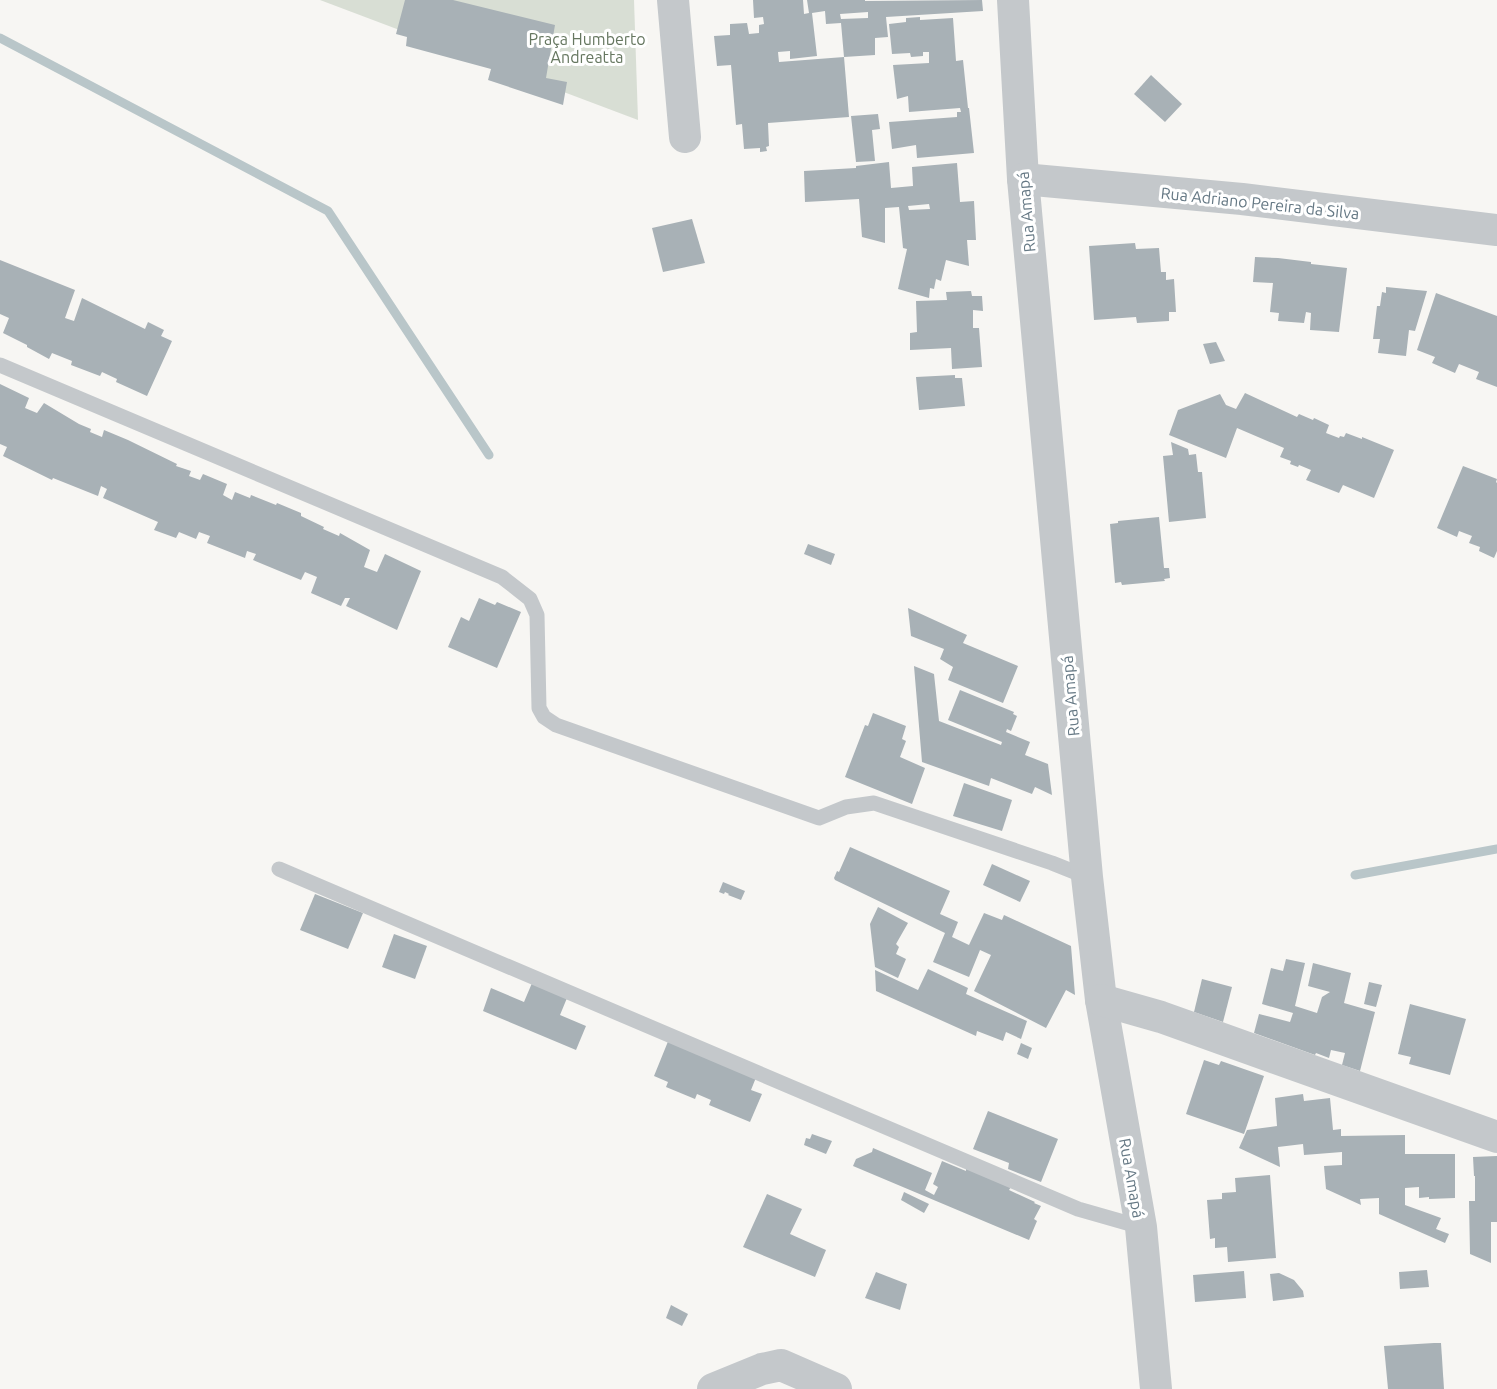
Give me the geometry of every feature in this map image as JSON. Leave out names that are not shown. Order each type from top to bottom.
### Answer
[{"type":"street","points":[[673,0],[685,137]]},
{"type":"street","name":"Rua Amapá","points":[[1013,0],[1023,179],[1087,878],[1101,1000],[1141,1227],[1156,1389]]},
{"type":"street","name":"Rua Adriano Pereira da Silva","points":[[1023,179],[1242,199],[1497,230]]},
{"type":"street","points":[[1101,1000],[1161,1017],[1497,1137]]},
{"type":"street","points":[[713,1389],[762,1369],[781,1365],[836,1389]]},
{"type":"lane","points":[[0,365],[502,578],[530,599],[537,615],[539,708],[544,717],[556,725],[819,818],[846,807],[874,803],[1052,863],[1087,878]]},
{"type":"lane","points":[[279,869],[1078,1209],[1141,1227]]},
{"type":"green space","name":"Praça Humberto Andreatta","points":[[320,0],[634,0],[638,120]]},
{"type":"building","points":[[405,0],[453,0],[555,25],[546,78],[567,82],[563,105],[488,80],[491,69],[406,46],[407,37],[396,34]]},
{"type":"building","points":[[753,0],[803,0],[804,14],[809,13],[807,0],[982,0],[983,11],[886,17],[888,37],[875,38],[875,55],[844,57],[849,117],[768,123],[769,146],[766,147],[767,151],[760,152],[760,148],[744,149],[742,124],[736,125],[731,65],[717,66],[714,36],[730,35],[730,24],[747,23],[749,34],[759,33],[759,25],[764,24],[763,17],[754,18]],"holes":[[[825,11],[826,24],[841,23],[844,57],[779,62],[778,52],[790,51],[790,59],[817,56],[812,13]],[[868,12],[868,18],[841,19],[840,14]]]},
{"type":"building","points":[[920,17],[920,20],[953,18],[956,61],[963,60],[974,153],[917,158],[916,145],[892,149],[889,122],[957,117],[957,112],[961,112],[960,108],[909,112],[908,96],[897,99],[893,65],[929,63],[929,52],[923,52],[923,56],[911,57],[910,53],[892,54],[889,24],[906,22],[906,18]]},
{"type":"building","points":[[1151,75],[1182,104],[1165,122],[1134,94]]},
{"type":"building","points":[[878,114],[880,129],[872,130],[875,161],[856,162],[851,116]]},
{"type":"building","points":[[889,162],[891,188],[913,186],[912,167],[957,163],[960,202],[974,201],[976,240],[967,240],[969,266],[946,260],[941,281],[936,279],[934,289],[930,288],[929,298],[898,289],[907,249],[903,248],[899,207],[885,208],[885,243],[862,237],[859,199],[805,202],[804,171],[856,168],[856,166]],"holes":[[[929,204],[930,209],[909,210],[908,206]]]},
{"type":"building","points":[[692,219],[705,263],[663,272],[652,228]]},
{"type":"building","points":[[1135,243],[1136,249],[1159,248],[1161,272],[1166,272],[1166,280],[1174,279],[1176,312],[1169,312],[1169,321],[1137,323],[1136,317],[1094,320],[1089,246]]},
{"type":"building","points":[[1255,257],[1347,268],[1339,332],[1310,330],[1311,313],[1306,312],[1304,323],[1278,321],[1279,313],[1270,312],[1273,283],[1253,282]]},
{"type":"building","points":[[0,260],[75,290],[65,318],[74,321],[82,298],[145,329],[148,322],[164,330],[161,336],[172,341],[147,396],[116,382],[117,379],[102,372],[100,376],[71,365],[72,361],[52,353],[49,359],[3,333],[9,318],[0,314]]},
{"type":"building","points":[[1386,287],[1427,291],[1415,331],[1409,330],[1406,356],[1378,353],[1380,339],[1373,339],[1377,306],[1380,306],[1382,292],[1386,293]]},
{"type":"building","points":[[971,291],[972,296],[982,296],[983,311],[973,310],[973,328],[979,328],[982,367],[952,369],[951,348],[910,350],[910,333],[917,332],[916,301],[947,300],[946,292]]},
{"type":"building","points":[[1436,293],[1497,316],[1497,387],[1476,379],[1479,372],[1459,364],[1455,373],[1432,363],[1435,357],[1417,350]]},
{"type":"building","points":[[1216,342],[1225,361],[1210,364],[1203,344]]},
{"type":"building","points":[[955,375],[955,378],[962,378],[965,406],[919,410],[916,377]]},
{"type":"building","points":[[0,384],[29,398],[25,408],[37,413],[44,403],[91,429],[90,432],[102,437],[104,430],[177,464],[176,466],[191,471],[189,476],[200,480],[203,474],[227,484],[223,495],[232,500],[235,492],[250,498],[251,495],[301,513],[301,516],[324,527],[323,529],[339,536],[340,533],[370,550],[364,567],[377,572],[385,554],[421,571],[397,630],[346,606],[350,598],[345,598],[341,606],[311,593],[317,577],[305,572],[301,580],[253,560],[256,554],[247,551],[245,558],[207,543],[210,536],[199,532],[196,539],[179,532],[176,538],[154,530],[158,522],[103,498],[107,489],[101,486],[98,496],[53,478],[52,480],[3,456],[7,447],[0,444]]},
{"type":"building","points":[[1245,393],[1297,417],[1299,414],[1329,425],[1326,433],[1339,438],[1344,437],[1346,433],[1394,450],[1374,498],[1343,485],[1339,493],[1306,480],[1311,470],[1290,464],[1291,461],[1280,457],[1284,448],[1237,428],[1226,458],[1169,435],[1178,410],[1220,394],[1226,405],[1236,409]]},
{"type":"building","points":[[1171,442],[1188,449],[1189,455],[1196,454],[1198,472],[1202,472],[1206,518],[1169,522],[1163,456],[1173,455]]},
{"type":"building","points":[[1463,466],[1497,479],[1497,551],[1494,558],[1479,551],[1480,547],[1469,543],[1472,536],[1459,531],[1457,537],[1437,528]]},
{"type":"building","points":[[1159,517],[1164,568],[1169,568],[1170,578],[1164,579],[1165,581],[1122,585],[1121,582],[1115,583],[1110,524],[1118,523],[1118,521]]},
{"type":"building","points":[[808,544],[835,554],[831,565],[804,554]]},
{"type":"building","points":[[479,598],[495,605],[497,602],[521,612],[497,668],[448,647],[461,617],[469,621]]},
{"type":"building","points":[[908,608],[967,635],[963,643],[1018,666],[1003,703],[948,680],[953,667],[940,659],[944,649],[911,636]]},
{"type":"building","points":[[914,666],[934,674],[939,721],[1001,745],[1002,742],[948,720],[960,690],[1014,712],[1013,714],[1017,716],[1011,731],[1007,729],[1006,732],[1030,742],[1025,755],[1048,764],[1052,795],[1035,787],[1032,794],[991,778],[989,786],[922,762]]},
{"type":"building","points":[[873,713],[906,726],[902,739],[906,741],[900,757],[925,768],[912,804],[845,777],[865,725],[868,726]]},
{"type":"building","points":[[964,783],[1012,800],[1002,831],[953,816]]},
{"type":"building","points":[[850,847],[950,891],[940,914],[958,922],[952,937],[969,945],[984,913],[1002,920],[1004,915],[1071,946],[1075,995],[1066,990],[1046,1028],[974,991],[991,955],[980,950],[969,977],[933,962],[945,933],[835,880],[837,871],[839,872]]},
{"type":"building","points":[[992,864],[1030,881],[1020,902],[983,885]]},
{"type":"building","points":[[723,882],[745,891],[741,900],[725,892],[724,894],[719,892]]},
{"type":"building","points":[[315,894],[363,913],[348,949],[300,930]]},
{"type":"building","points":[[878,907],[908,923],[896,944],[899,947],[896,954],[906,959],[898,978],[875,967],[870,924]]},
{"type":"building","points":[[394,934],[427,946],[415,979],[382,967]]},
{"type":"building","points":[[1286,959],[1305,963],[1295,1006],[1317,1013],[1322,997],[1330,992],[1308,986],[1313,963],[1351,973],[1344,1003],[1375,1012],[1360,1071],[1342,1065],[1345,1053],[1331,1050],[1329,1058],[1316,1053],[1315,1055],[1254,1033],[1259,1014],[1290,1022],[1293,1013],[1262,1004],[1271,968],[1283,971]]},
{"type":"building","points":[[928,969],[968,988],[966,994],[1027,1021],[1021,1039],[1006,1032],[1003,1041],[977,1031],[976,1036],[876,991],[875,970],[918,990]]},
{"type":"building","points":[[1202,979],[1232,987],[1223,1022],[1194,1012]]},
{"type":"building","points":[[1369,982],[1382,985],[1376,1007],[1364,1004]]},
{"type":"building","points":[[532,983],[567,998],[560,1015],[586,1026],[576,1050],[483,1011],[491,988],[524,1002]]},
{"type":"building","points":[[1410,1004],[1466,1019],[1450,1075],[1409,1064],[1411,1057],[1398,1054]]},
{"type":"building","points":[[669,1039],[757,1075],[751,1090],[762,1094],[750,1122],[709,1105],[711,1100],[697,1094],[695,1099],[666,1087],[668,1082],[654,1076]]},
{"type":"building","points":[[1021,1043],[1032,1048],[1028,1059],[1017,1054]]},
{"type":"building","points":[[1204,1060],[1219,1065],[1221,1061],[1264,1076],[1244,1134],[1186,1114]]},
{"type":"building","points":[[1303,1094],[1304,1101],[1330,1098],[1333,1130],[1341,1129],[1341,1136],[1405,1135],[1405,1154],[1455,1154],[1455,1198],[1419,1198],[1419,1187],[1405,1188],[1405,1205],[1441,1218],[1436,1229],[1449,1234],[1445,1243],[1379,1214],[1379,1198],[1360,1199],[1361,1205],[1326,1189],[1324,1166],[1342,1165],[1342,1152],[1304,1155],[1303,1144],[1278,1147],[1280,1167],[1239,1148],[1247,1130],[1277,1126],[1275,1098]]},
{"type":"building","points":[[988,1111],[1058,1139],[1041,1182],[1008,1169],[1009,1163],[973,1149]]},
{"type":"building","points":[[812,1134],[832,1141],[826,1154],[804,1145],[806,1138],[810,1139]]},
{"type":"building","points":[[873,1148],[932,1173],[925,1190],[934,1195],[938,1187],[933,1184],[942,1161],[966,1171],[966,1168],[1011,1187],[1009,1190],[1041,1206],[1034,1219],[1037,1221],[1029,1240],[853,1166],[856,1159],[872,1152]]},
{"type":"building","points":[[1497,1156],[1497,1222],[1491,1222],[1491,1263],[1470,1254],[1469,1201],[1475,1201],[1473,1157]]},
{"type":"building","points":[[1270,1175],[1276,1258],[1228,1262],[1227,1247],[1215,1248],[1215,1238],[1210,1239],[1207,1200],[1222,1199],[1222,1193],[1236,1192],[1235,1178]]},
{"type":"building","points":[[904,1192],[929,1204],[924,1213],[901,1200]]},
{"type":"building","points":[[767,1194],[802,1209],[790,1234],[826,1250],[815,1277],[743,1247]]},
{"type":"building","points":[[1427,1270],[1429,1287],[1400,1289],[1399,1272]]},
{"type":"building","points":[[1244,1271],[1246,1298],[1195,1302],[1193,1275]]},
{"type":"building","points":[[876,1272],[907,1284],[900,1310],[865,1298]]},
{"type":"building","points":[[1279,1273],[1294,1280],[1303,1291],[1304,1297],[1273,1301],[1270,1274]]},
{"type":"building","points":[[671,1305],[688,1314],[682,1326],[666,1318]]},
{"type":"building","points":[[1441,1343],[1444,1389],[1388,1389],[1384,1346]]},
{"type":"waterway","points":[[0,38],[328,211],[489,455]]},
{"type":"waterway","points":[[1355,875],[1497,849]]}]
